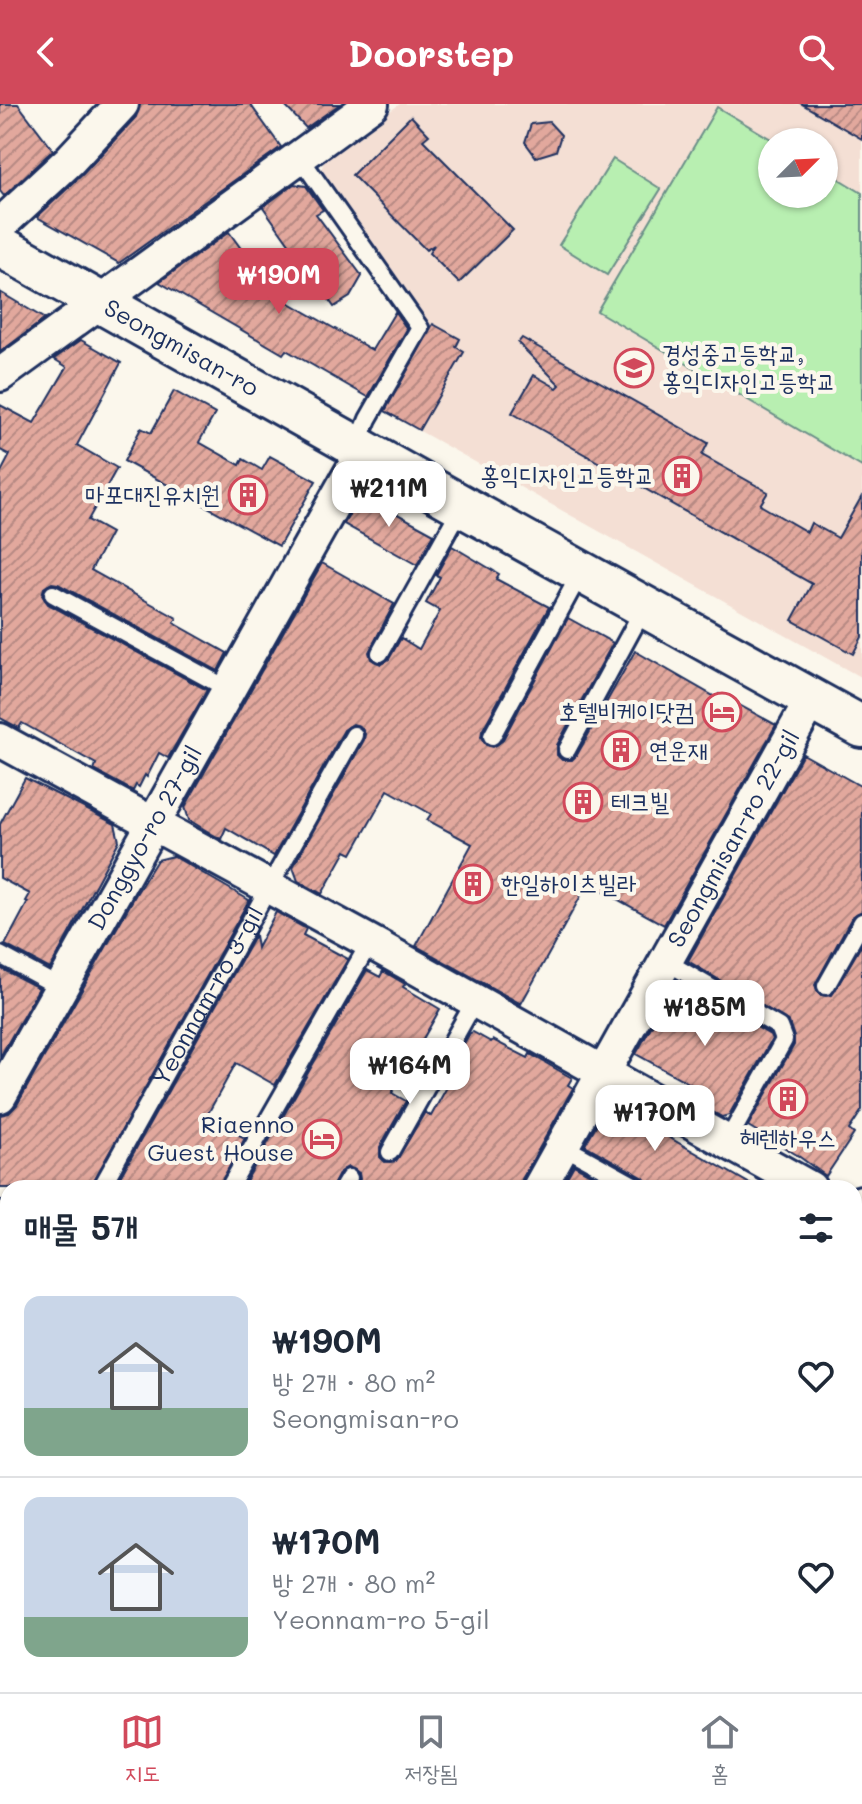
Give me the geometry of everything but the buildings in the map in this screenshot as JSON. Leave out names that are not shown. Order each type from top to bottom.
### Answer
[{"type":"street","points":[[0,225],[69,161],[122,104]]},
{"type":"street","points":[[0,375],[372,104]]},
{"type":"street","name":"Seongmisan-ro","points":[[0,246],[862,727]]},
{"type":"street","name":"Donggyo-ro 27-gil","points":[[0,1096],[363,451]]},
{"type":"street","name":"Seongmisan-ro 22-gil","points":[[544,1180],[812,699]]},
{"type":"street","points":[[0,740],[271,887],[796,1180]]},
{"type":"lane","points":[[299,156],[420,328],[368,419],[364,429],[363,451]]},
{"type":"lane","points":[[380,653],[462,506]]},
{"type":"lane","points":[[492,736],[581,572]]},
{"type":"lane","points":[[53,594],[228,689]]},
{"type":"lane","points":[[567,750],[645,607]]},
{"type":"lane","name":"Yeonnam-ro 3-gil","points":[[106,1180],[354,735]]},
{"type":"lane","points":[[826,986],[862,922]]},
{"type":"lane","points":[[234,1180],[370,942]]},
{"type":"lane","points":[[0,955],[61,988]]},
{"type":"lane","points":[[665,961],[779,1027],[784,1040],[727,1142]]},
{"type":"lane","points":[[390,1152],[475,1001]]},
{"type":"lane","points":[[563,1146],[625,1180]]},
{"type":"shaded area","name":"경성중고등학교, 홍익디자인고등학교","points":[[400,104],[862,104],[862,678],[382,410],[429,326],[320,174],[325,157]]},
{"type":"green space","points":[[717,107],[758,131],[758,208],[838,208],[838,178],[862,193],[862,467],[597,311]]},
{"type":"green space","points":[[613,159],[661,189],[607,275],[559,245]]},
{"type":"place","name":"경성중고등학교, 홍익디자인고등학교","points":[[634,368]]},
{"type":"place","name":"홍익디자인고등학교","points":[[682,476]]},
{"type":"place","name":"마포대진유치원","points":[[248,495]]},
{"type":"place","name":"호텔비케이닷컴","points":[[722,712]]},
{"type":"place","name":"연운재","points":[[621,750]]},
{"type":"place","name":"테크빌","points":[[583,802]]},
{"type":"place","name":"한일하이츠빌라","points":[[473,884]]},
{"type":"place","name":"헤렌하우스","points":[[788,1099]]},
{"type":"place","name":"Riaenno Guest House","points":[[322,1139]]}]
